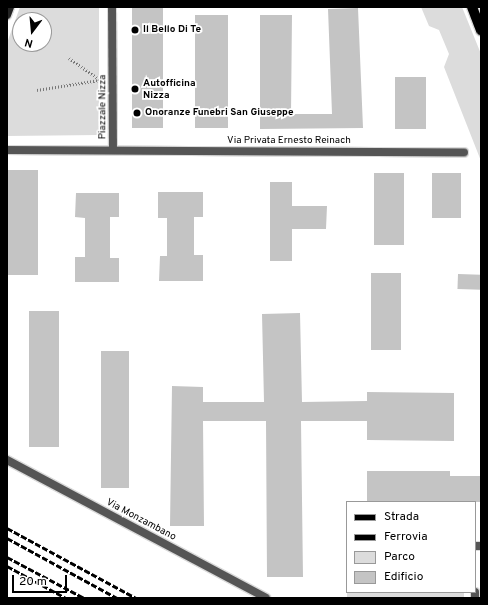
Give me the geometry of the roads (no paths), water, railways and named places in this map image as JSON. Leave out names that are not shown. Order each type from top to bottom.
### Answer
[{"type":"main road","points":[[7,15],[10,7]]},
{"type":"main road","points":[[472,7],[481,30]]},
{"type":"street","name":"Piazzale Nizza","points":[[7,150],[113,150],[112,7]]},
{"type":"street","name":"Via Privata Ernesto Reinach","points":[[113,150],[464,152]]},
{"type":"street","name":"Via Monzambano","points":[[7,460],[266,598]]},
{"type":"railway","points":[[7,528],[136,598]]},
{"type":"railway","points":[[7,538],[117,598]]},
{"type":"railway","points":[[7,557],[84,598]]},
{"type":"railway","points":[[7,566],[66,598]]},
{"type":"place","name":"Il Bello Di Te","points":[[135,30]]},
{"type":"place","name":"Autofficina Nizza","points":[[135,89]]},
{"type":"place","name":"Onoranze Funebri San Giuseppe","points":[[137,113]]}]
